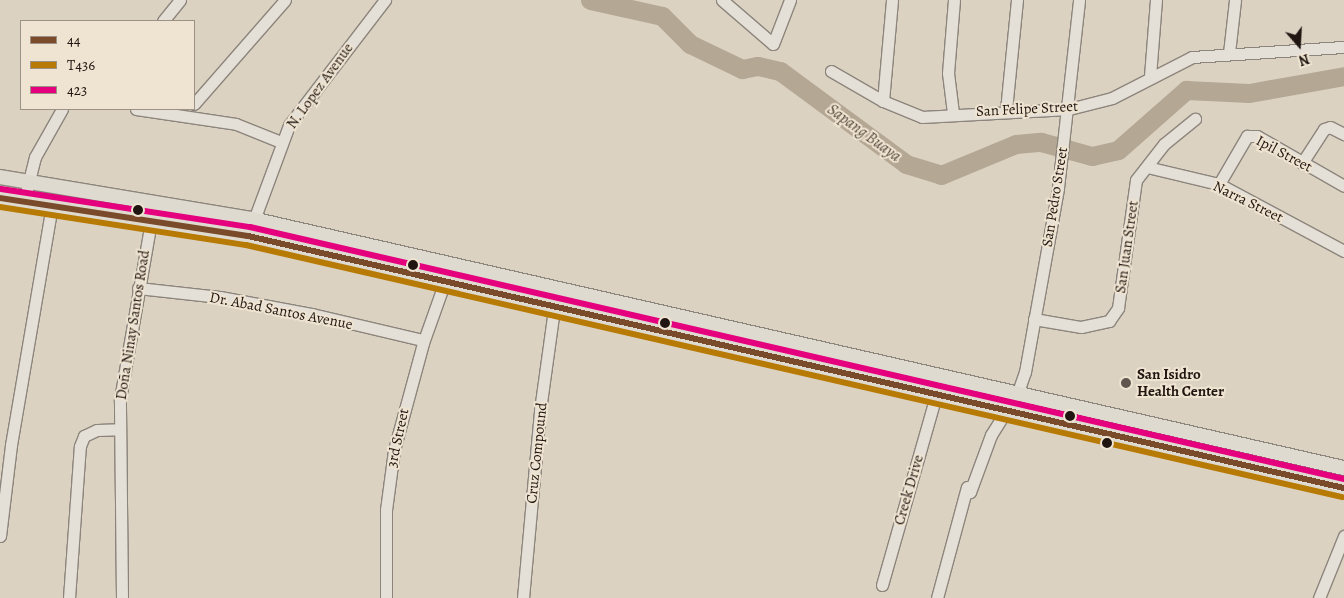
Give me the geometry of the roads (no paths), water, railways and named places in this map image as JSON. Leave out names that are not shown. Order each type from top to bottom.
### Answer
[{"type":"main road","points":[[0,178],[252,220],[545,284],[1344,468]]},
{"type":"main road","points":[[0,198],[52,204],[248,236],[444,284],[540,303],[554,309],[936,395],[1008,409],[1344,488]]},
{"type":"main road","points":[[540,303],[545,284]]},
{"type":"street","points":[[164,20],[180,0]]},
{"type":"street","points":[[195,103],[284,0]]},
{"type":"street","name":"N. Lopez Avenue","points":[[248,236],[252,220],[281,142],[303,105],[386,0]]},
{"type":"street","points":[[722,0],[773,44],[790,0]]},
{"type":"street","points":[[883,101],[892,0]]},
{"type":"street","points":[[954,0],[948,72],[954,113]]},
{"type":"street","points":[[1006,110],[1016,0]]},
{"type":"street","name":"San Pedro Street","points":[[936,598],[969,489],[991,435],[1018,392],[1025,372],[1069,109],[1079,0]]},
{"type":"street","points":[[1150,76],[1156,0]]},
{"type":"street","points":[[1229,53],[1234,0]]},
{"type":"street","name":"San Felipe Street","points":[[831,71],[883,101],[922,117],[1006,110],[1069,109],[1099,103],[1184,59],[1229,53],[1344,47]]},
{"type":"street","points":[[24,201],[38,150],[61,110]]},
{"type":"street","points":[[153,110],[187,112],[236,124],[281,142]]},
{"type":"street","name":"San Juan Street","points":[[1034,319],[1081,327],[1109,321],[1118,308],[1136,180],[1164,144],[1195,120]]},
{"type":"street","points":[[1302,163],[1324,129],[1330,127],[1344,134]]},
{"type":"street","name":"Ipil Street","points":[[1219,184],[1247,136],[1257,136],[1344,186]]},
{"type":"street","name":"Narra Street","points":[[1147,168],[1219,184],[1344,251]]},
{"type":"street","points":[[0,536],[11,445],[52,204]]},
{"type":"street","name":"Doña Ninay Santos Road","points":[[122,598],[120,399],[151,221]]},
{"type":"street","name":"3rd Street","points":[[386,598],[386,510],[393,458],[424,340],[444,284]]},
{"type":"street","name":"Dr. Abad Santos Avenue","points":[[138,288],[220,297],[312,314],[424,340]]},
{"type":"street","name":"Cruz Compound","points":[[523,598],[540,410],[554,309]]},
{"type":"street","name":"Creek Drive","points":[[882,585],[936,395]]},
{"type":"street","points":[[69,598],[80,446],[84,436],[97,430],[120,429]]},
{"type":"street","points":[[1319,598],[1341,550],[1344,536]]},
{"type":"waterway","name":"Sapang Buaya","points":[[590,0],[662,16],[690,44],[742,69],[758,66],[780,71],[906,164],[941,175],[1016,144],[1041,142],[1092,156],[1118,150],[1186,90],[1249,93],[1344,76]]},
{"type":"place","name":"San Isidro Health Center","points":[[1126,383]]}]
